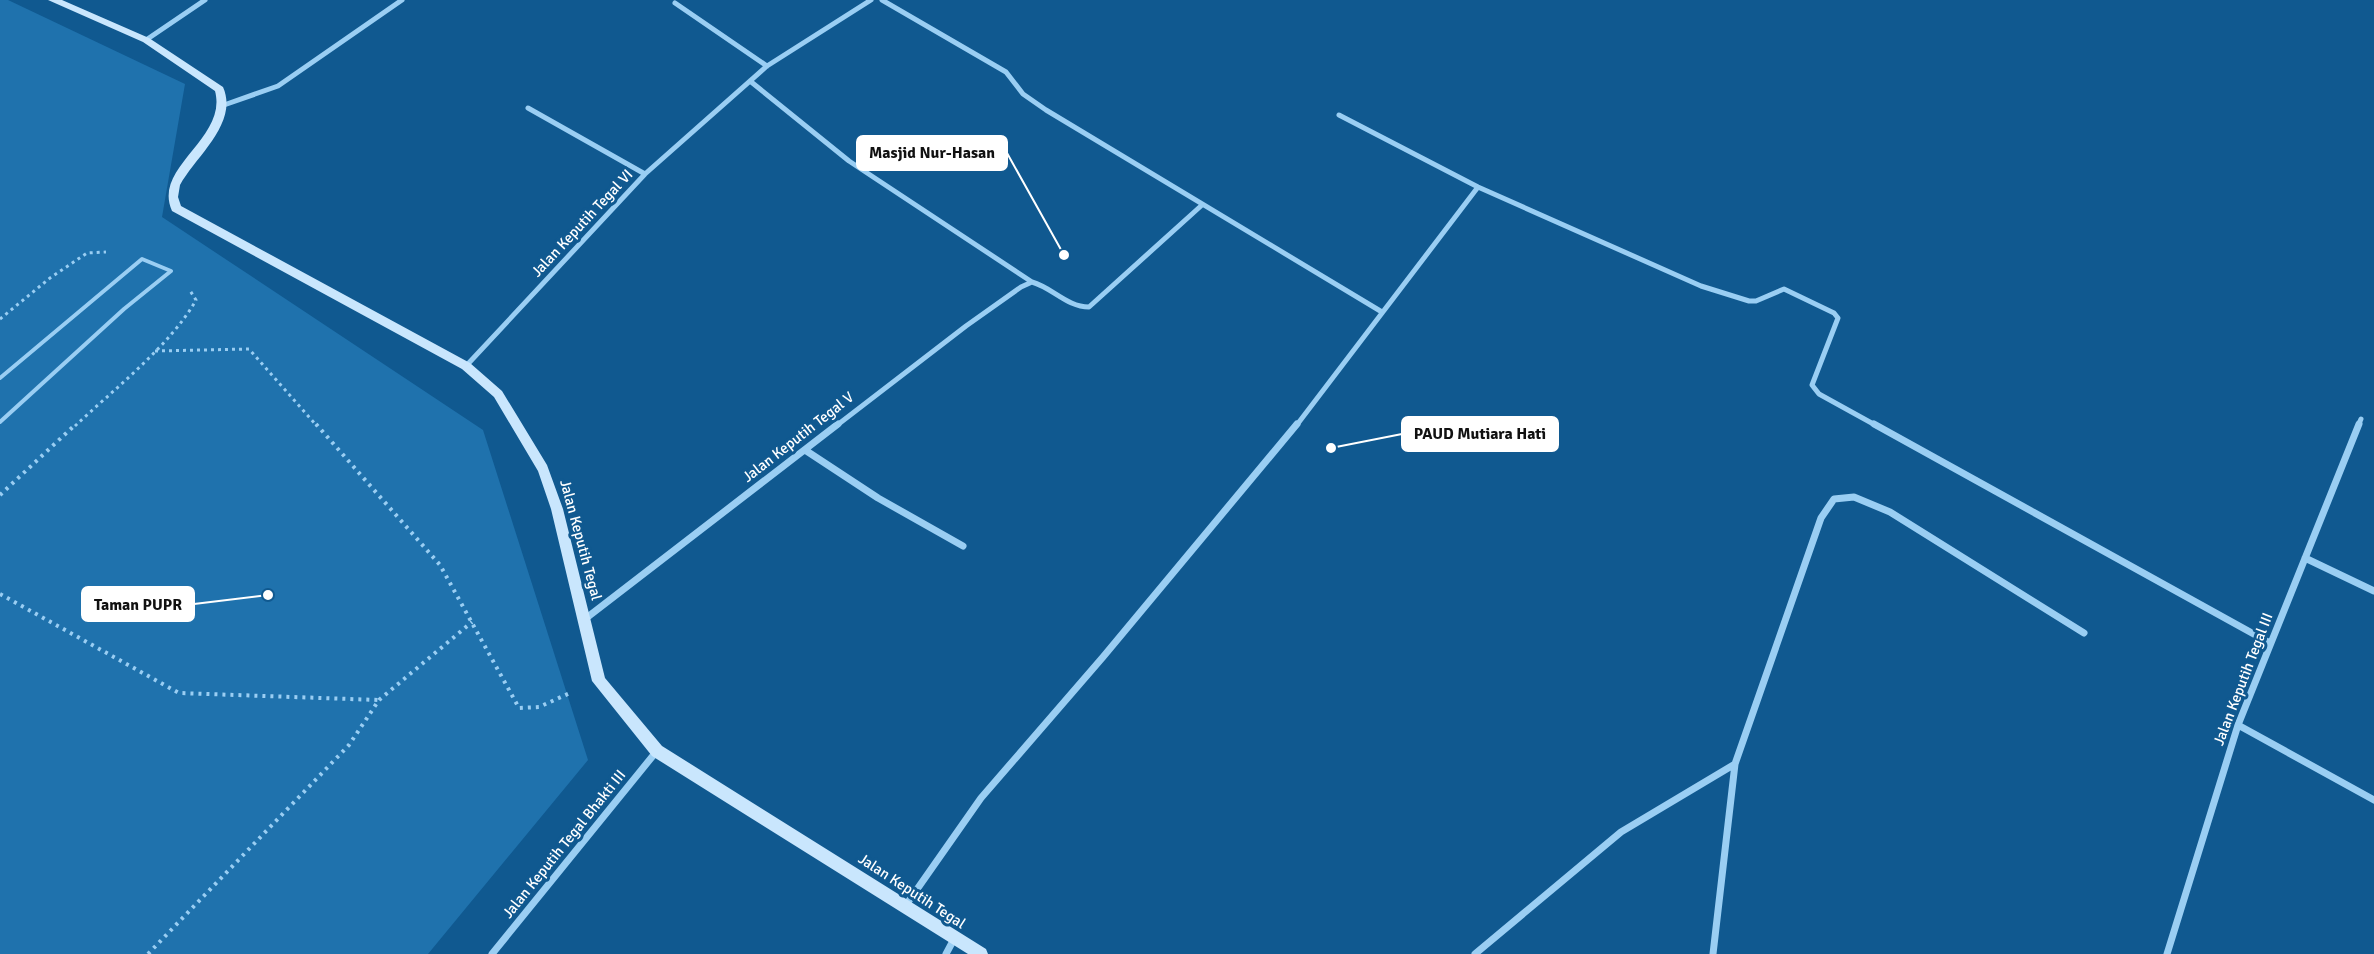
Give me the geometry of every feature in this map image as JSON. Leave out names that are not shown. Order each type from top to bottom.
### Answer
[{"type":"main road","points":[[53,0],[146,40],[220,89],[224,105]]},
{"type":"main road","name":"Jalan Keputih Tegal","points":[[224,105],[212,134],[178,178],[172,190],[171,201],[176,208],[466,366],[498,394],[543,469],[557,509],[599,681],[657,751],[981,954]]},
{"type":"street","points":[[146,40],[205,0]]},
{"type":"street","points":[[224,105],[278,86],[402,0]]},
{"type":"street","name":"Jalan Keputih Tegal VI","points":[[466,366],[645,174],[767,66],[871,0]]},
{"type":"street","points":[[882,0],[1006,72],[1023,94],[1046,110],[1382,312]]},
{"type":"street","points":[[675,3],[767,66]]},
{"type":"street","points":[[750,81],[849,161],[914,207],[1032,282],[1042,284],[1075,307],[1089,307],[1202,205]]},
{"type":"street","points":[[528,108],[645,174]]},
{"type":"street","points":[[1339,115],[1478,187],[1724,295],[1756,301],[1784,288],[1834,314],[1838,318],[1812,381],[1819,394],[2270,643]]},
{"type":"street","points":[[906,905],[981,798],[1103,657],[1289,435],[1478,187]]},
{"type":"street","name":"Jalan Keputih Tegal V","points":[[585,619],[622,587],[805,450],[953,334],[1021,287],[1032,282]]},
{"type":"street","name":"Jalan Keputih Tegal III","points":[[2167,954],[2238,725],[2361,419]]},
{"type":"street","points":[[805,450],[878,498],[963,546]]},
{"type":"street","points":[[1713,954],[1735,764],[1821,518],[1834,499],[1854,497],[1890,512],[2084,633]]},
{"type":"street","points":[[2305,558],[2374,591]]},
{"type":"street","points":[[2238,725],[2374,800]]},
{"type":"street","name":"Jalan Keputih Tegal Bhakti III","points":[[492,954],[657,751]]},
{"type":"street","points":[[1475,954],[1565,881],[1621,831],[1735,764]]},
{"type":"street","points":[[946,954],[954,938]]},
{"type":"lane","points":[[0,378],[142,259],[171,271],[124,309],[0,422]]},
{"type":"path","points":[[0,319],[50,278],[87,254],[119,250],[142,259]]},
{"type":"path","points":[[0,495],[155,351],[190,311],[196,300],[194,293],[171,271]]},
{"type":"path","points":[[155,351],[249,349],[440,565],[519,708],[539,707],[599,681]]},
{"type":"path","points":[[0,594],[179,693],[379,700]]},
{"type":"path","points":[[148,954],[349,745],[379,700],[472,622]]},
{"type":"shaded area","points":[[0,0],[8,0],[185,84],[162,217],[483,430],[588,760],[428,954],[0,954]]},
{"type":"place","name":"Masjid Nur-Hasan","points":[[1064,255]]},
{"type":"place","name":"PAUD Mutiara Hati","points":[[1331,448]]},
{"type":"place","name":"Taman PUPR","points":[[268,595]]}]
